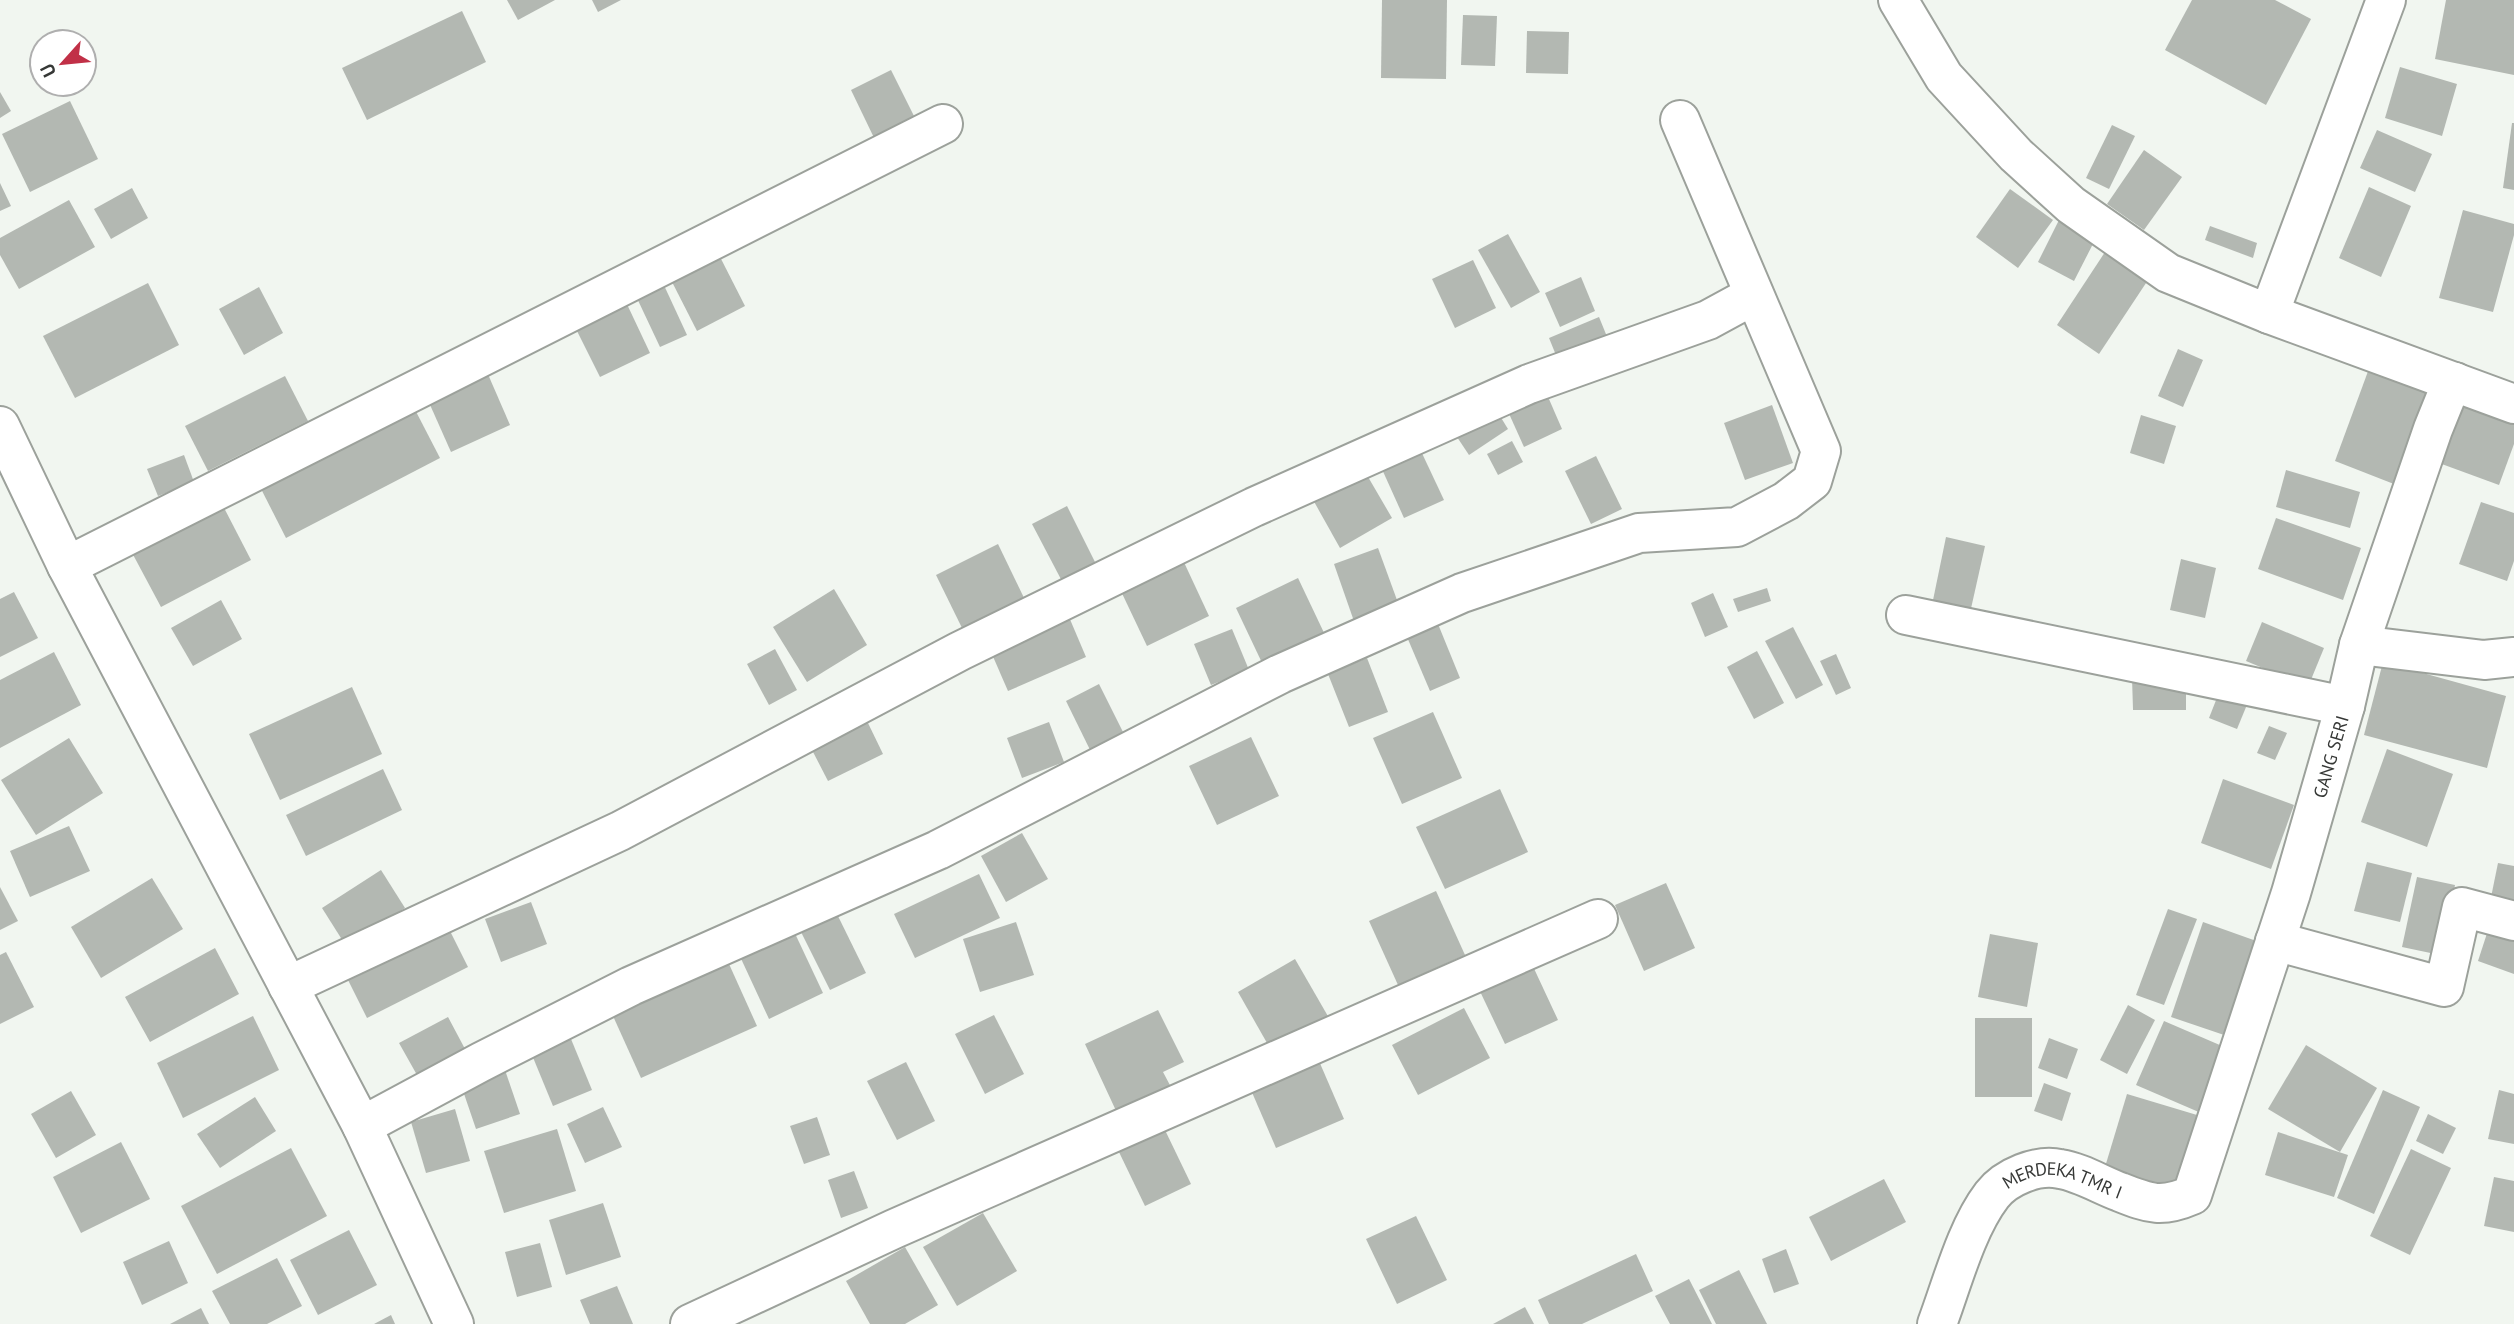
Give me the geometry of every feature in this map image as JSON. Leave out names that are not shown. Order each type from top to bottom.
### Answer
[{"type":"street","points":[[1898,0],[1944,76],[2016,155],[2071,205],[2168,273],[2269,314],[2514,404]]},
{"type":"street","points":[[2269,314],[2386,0]]},
{"type":"street","points":[[362,1126],[631,986],[938,850],[1280,674],[1450,599],[1639,533],[1737,527],[1786,500],[1812,481],[1821,451],[1680,120]]},
{"type":"street","points":[[67,566],[943,124]]},
{"type":"street","points":[[288,986],[620,831],[960,651],[1254,507],[1529,384],[1708,320],[1754,295]]},
{"type":"street","name":"GANG SERI","points":[[2192,1195],[2275,941],[2345,706],[2358,645],[2433,429],[2450,387],[2455,382]]},
{"type":"street","points":[[0,426],[14,489],[67,566],[362,1126],[454,1324]]},
{"type":"street","points":[[1906,615],[2345,706]]},
{"type":"street","points":[[2358,645],[2484,660],[2514,657]]},
{"type":"street","points":[[2275,941],[2444,987],[2462,907],[2514,921]]},
{"type":"street","points":[[690,1324],[894,1229],[1598,919]]},
{"type":"street","name":"MERDEKA TMR I","points":[[1937,1324],[1976,1223],[1992,1194],[2019,1175],[2034,1170],[2059,1168],[2134,1197],[2161,1203],[2170,1204],[2192,1195]]},
{"type":"building","points":[[507,0],[555,0],[518,20]]},
{"type":"building","points":[[592,0],[621,0],[598,12]]},
{"type":"building","points":[[1382,0],[1447,0],[1446,79],[1381,78]]},
{"type":"building","points":[[2192,0],[2275,0],[2311,19],[2266,105],[2165,50]]},
{"type":"building","points":[[2446,0],[2514,0],[2514,75],[2435,59]]},
{"type":"building","points":[[462,11],[486,62],[367,120],[342,68]]},
{"type":"building","points":[[1463,15],[1497,16],[1495,66],[1461,65]]},
{"type":"building","points":[[1527,31],[1569,32],[1568,74],[1526,73]]},
{"type":"building","points":[[2400,67],[2457,84],[2442,136],[2385,118]]},
{"type":"building","points":[[891,70],[918,124],[877,144],[851,90]]},
{"type":"building","points":[[0,92],[11,111],[0,118]]},
{"type":"building","points":[[70,101],[98,159],[30,192],[2,134]]},
{"type":"building","points":[[2514,123],[2514,190],[2503,188]]},
{"type":"building","points":[[2112,125],[2135,136],[2109,189],[2086,178]]},
{"type":"building","points":[[2377,130],[2432,154],[2415,192],[2360,168]]},
{"type":"building","points":[[2144,150],[2182,177],[2144,230],[2107,204]]},
{"type":"building","points":[[0,183],[11,206],[0,211]]},
{"type":"building","points":[[2369,187],[2411,206],[2381,277],[2339,258]]},
{"type":"building","points":[[132,188],[148,218],[111,239],[94,209]]},
{"type":"building","points":[[2010,189],[2053,220],[2018,268],[1976,237]]},
{"type":"building","points":[[69,200],[95,247],[19,289],[0,255],[0,238]]},
{"type":"building","points":[[2463,210],[2514,224],[2514,235],[2493,312],[2439,298]]},
{"type":"building","points":[[2059,220],[2096,238],[2074,281],[2038,262]]},
{"type":"building","points":[[2210,226],[2257,243],[2253,258],[2205,240]]},
{"type":"building","points":[[1508,234],[1540,292],[1511,308],[1478,250]]},
{"type":"building","points":[[2107,249],[2150,277],[2099,354],[2057,325]]},
{"type":"building","points":[[717,251],[745,306],[697,331],[669,276]]},
{"type":"building","points":[[1473,260],[1496,308],[1455,328],[1432,279]]},
{"type":"building","points":[[1581,277],[1595,311],[1560,327],[1545,293]]},
{"type":"building","points":[[662,281],[687,335],[660,347],[635,294]]},
{"type":"building","points":[[148,283],[179,345],[75,398],[43,336]]},
{"type":"building","points":[[259,287],[283,333],[244,355],[219,309]]},
{"type":"building","points":[[625,300],[650,353],[600,377],[574,325]]},
{"type":"building","points":[[1599,317],[1610,344],[1560,365],[1549,338]]},
{"type":"building","points":[[2178,349],[2203,360],[2183,407],[2158,396]]},
{"type":"building","points":[[2374,355],[2438,379],[2399,486],[2335,461]]},
{"type":"building","points":[[487,372],[510,425],[451,452],[427,398]]},
{"type":"building","points":[[285,376],[308,421],[208,471],[185,426]]},
{"type":"building","points":[[1545,390],[1562,429],[1524,447],[1506,407]]},
{"type":"building","points":[[2463,395],[2514,414],[2514,444],[2499,485],[2439,463]]},
{"type":"building","points":[[410,400],[440,458],[286,538],[256,479]]},
{"type":"building","points":[[1772,405],[1793,463],[1745,480],[1724,423]]},
{"type":"building","points":[[1495,408],[1508,429],[1469,455],[1455,434]]},
{"type":"building","points":[[2141,415],[2176,426],[2164,464],[2130,453]]},
{"type":"building","points":[[1512,441],[1523,462],[1498,475],[1487,454]]},
{"type":"building","points":[[1420,449],[1444,500],[1404,518],[1381,467]]},
{"type":"building","points":[[184,455],[194,482],[158,496],[147,469]]},
{"type":"building","points":[[1596,456],[1622,509],[1591,524],[1565,471]]},
{"type":"building","points":[[1364,470],[1392,518],[1340,548],[1312,498]]},
{"type":"building","points":[[2286,470],[2360,492],[2350,528],[2276,507]]},
{"type":"building","points":[[221,502],[251,560],[161,607],[130,549]]},
{"type":"building","points":[[2481,502],[2514,513],[2514,561],[2507,581],[2459,564]]},
{"type":"building","points":[[1067,506],[1098,568],[1064,585],[1032,524]]},
{"type":"building","points":[[2276,518],[2361,548],[2343,600],[2258,569]]},
{"type":"building","points":[[1946,537],[1985,546],[1970,613],[1932,605]]},
{"type":"building","points":[[998,544],[1025,600],[963,630],[936,575]]},
{"type":"building","points":[[1378,548],[1401,611],[1356,627],[1334,564]]},
{"type":"building","points":[[1182,558],[1209,616],[1147,646],[1119,587]]},
{"type":"building","points":[[2181,559],[2216,568],[2205,618],[2170,610]]},
{"type":"building","points":[[1298,578],[1326,637],[1264,667],[1236,608]]},
{"type":"building","points":[[1767,588],[1771,601],[1738,612],[1733,599]]},
{"type":"building","points":[[834,589],[867,645],[807,682],[773,627]]},
{"type":"building","points":[[14,592],[38,638],[0,657],[0,599]]},
{"type":"building","points":[[1713,593],[1728,627],[1705,637],[1691,603]]},
{"type":"building","points":[[221,600],[242,639],[193,666],[171,628]]},
{"type":"building","points":[[1069,617],[1086,657],[1008,691],[991,652]]},
{"type":"building","points":[[2262,622],[2324,648],[2308,687],[2246,661]]},
{"type":"building","points":[[1438,624],[1460,678],[1430,691],[1407,637]]},
{"type":"building","points":[[1793,627],[1823,685],[1796,699],[1765,641]]},
{"type":"building","points":[[1232,629],[1249,670],[1211,685],[1194,644]]},
{"type":"building","points":[[775,649],[797,690],[769,705],[747,664]]},
{"type":"building","points":[[1757,651],[1784,703],[1754,719],[1727,667]]},
{"type":"building","points":[[54,652],[81,705],[0,748],[0,680]]},
{"type":"building","points":[[1836,654],[1851,688],[1836,695],[1820,661]]},
{"type":"building","points":[[1367,658],[1388,712],[1349,727],[1328,674]]},
{"type":"building","points":[[2383,662],[2506,696],[2487,768],[2364,735]]},
{"type":"building","points":[[2132,678],[2186,678],[2186,710],[2133,710]]},
{"type":"building","points":[[1099,684],[1129,744],[1095,760],[1066,701]]},
{"type":"building","points":[[2222,685],[2251,695],[2237,729],[2209,718]]},
{"type":"building","points":[[352,687],[382,754],[280,800],[249,734]]},
{"type":"building","points":[[1433,712],[1462,778],[1402,804],[1373,738]]},
{"type":"building","points":[[867,721],[883,754],[828,781],[811,748]]},
{"type":"building","points":[[1049,722],[1064,762],[1022,778],[1007,738]]},
{"type":"building","points":[[2269,726],[2287,733],[2275,760],[2257,753]]},
{"type":"building","points":[[1251,737],[1279,796],[1217,825],[1189,766]]},
{"type":"building","points":[[69,738],[103,793],[36,835],[1,780]]},
{"type":"building","points":[[2387,749],[2453,774],[2427,847],[2361,822]]},
{"type":"building","points":[[383,769],[402,810],[306,856],[286,815]]},
{"type":"building","points":[[2223,779],[2294,805],[2271,869],[2201,843]]},
{"type":"building","points":[[1500,789],[1528,852],[1445,889],[1416,827]]},
{"type":"building","points":[[69,826],[90,871],[30,897],[10,851]]},
{"type":"building","points":[[1022,833],[1048,879],[1006,902],[981,856]]},
{"type":"building","points":[[2367,862],[2412,873],[2400,922],[2354,911]]},
{"type":"building","points":[[2498,863],[2514,866],[2514,918],[2488,912]]},
{"type":"building","points":[[381,870],[405,908],[346,946],[322,908]]},
{"type":"building","points":[[979,874],[1000,918],[915,958],[894,914]]},
{"type":"building","points":[[2417,877],[2455,885],[2440,955],[2402,947]]},
{"type":"building","points":[[152,878],[183,929],[101,978],[71,927]]},
{"type":"building","points":[[1666,883],[1695,948],[1644,971],[1615,905]]},
{"type":"building","points":[[0,887],[18,921],[0,930]]},
{"type":"building","points":[[1436,891],[1465,955],[1398,985],[1369,921]]},
{"type":"building","points":[[531,902],[547,944],[501,962],[485,919]]},
{"type":"building","points":[[2168,909],[2197,919],[2164,1005],[2136,995]]},
{"type":"building","points":[[836,912],[866,973],[830,990],[800,930]]},
{"type":"building","points":[[2491,921],[2514,929],[2514,974],[2478,961]]},
{"type":"building","points":[[1016,922],[1034,975],[980,992],[963,939]]},
{"type":"building","points":[[2203,922],[2262,943],[2230,1037],[2171,1017]]},
{"type":"building","points":[[791,925],[823,993],[769,1019],[737,950]]},
{"type":"building","points":[[449,929],[468,967],[367,1018],[348,980]]},
{"type":"building","points":[[1990,934],[2038,943],[2027,1007],[1978,997]]},
{"type":"building","points":[[215,948],[239,994],[150,1042],[125,997]]},
{"type":"building","points":[[6,952],[34,1007],[0,1024],[0,955]]},
{"type":"building","points":[[1295,959],[1329,1018],[1271,1050],[1238,992]]},
{"type":"building","points":[[1530,960],[1558,1020],[1505,1044],[1477,985]]},
{"type":"building","points":[[729,964],[757,1026],[641,1078],[613,1016]]},
{"type":"building","points":[[2128,1005],[2155,1020],[2127,1074],[2100,1060]]},
{"type":"building","points":[[1464,1008],[1490,1058],[1418,1095],[1392,1045]]},
{"type":"building","points":[[1158,1010],[1184,1062],[1163,1072],[1172,1089],[1118,1115],[1085,1044]]},
{"type":"building","points":[[994,1015],[1024,1074],[985,1094],[955,1034]]},
{"type":"building","points":[[253,1016],[279,1070],[183,1118],[157,1063]]},
{"type":"building","points":[[448,1017],[465,1049],[417,1075],[399,1043]]},
{"type":"building","points":[[1975,1018],[2032,1018],[2032,1097],[1975,1097]]},
{"type":"building","points":[[2164,1021],[2236,1052],[2208,1116],[2136,1085]]},
{"type":"building","points":[[2049,1038],[2078,1049],[2067,1079],[2038,1068]]},
{"type":"building","points":[[571,1039],[592,1090],[553,1106],[532,1055]]},
{"type":"building","points":[[2306,1045],[2377,1088],[2340,1152],[2268,1109]]},
{"type":"building","points":[[1319,1061],[1344,1119],[1276,1148],[1251,1090]]},
{"type":"building","points":[[906,1062],[935,1121],[897,1140],[867,1081]]},
{"type":"building","points":[[504,1067],[520,1114],[476,1129],[460,1082]]},
{"type":"building","points":[[2044,1083],[2071,1093],[2062,1121],[2034,1111]]},
{"type":"building","points":[[2383,1090],[2420,1107],[2374,1214],[2337,1198]]},
{"type":"building","points":[[2499,1090],[2514,1094],[2514,1144],[2488,1139]]},
{"type":"building","points":[[71,1091],[96,1135],[56,1158],[31,1114]]},
{"type":"building","points":[[2127,1094],[2197,1115],[2175,1189],[2105,1167]]},
{"type":"building","points":[[255,1097],[276,1131],[220,1168],[197,1134]]},
{"type":"building","points":[[603,1107],[622,1147],[585,1163],[567,1124]]},
{"type":"building","points":[[455,1109],[470,1161],[426,1173],[411,1122]]},
{"type":"building","points":[[2428,1114],[2456,1128],[2443,1154],[2416,1141]]},
{"type":"building","points":[[817,1117],[830,1155],[804,1164],[790,1126]]},
{"type":"building","points":[[1164,1128],[1191,1184],[1145,1206],[1118,1150]]},
{"type":"building","points":[[557,1129],[576,1191],[504,1213],[484,1151]]},
{"type":"building","points":[[2278,1132],[2348,1155],[2334,1197],[2265,1175]]},
{"type":"building","points":[[121,1142],[150,1199],[81,1233],[53,1177]]},
{"type":"building","points":[[291,1148],[327,1216],[217,1274],[181,1206]]},
{"type":"building","points":[[2411,1149],[2451,1168],[2410,1255],[2370,1236]]},
{"type":"building","points":[[854,1171],[868,1208],[841,1218],[828,1180]]},
{"type":"building","points":[[2494,1177],[2514,1181],[2514,1232],[2484,1226]]},
{"type":"building","points":[[1884,1179],[1906,1222],[1831,1261],[1809,1217]]},
{"type":"building","points":[[603,1203],[621,1257],[566,1275],[549,1220]]},
{"type":"building","points":[[983,1213],[1017,1271],[957,1306],[923,1247]]},
{"type":"building","points":[[1416,1216],[1447,1280],[1397,1304],[1366,1239]]},
{"type":"building","points":[[349,1230],[377,1285],[318,1315],[290,1260]]},
{"type":"building","points":[[169,1241],[188,1283],[142,1305],[123,1262]]},
{"type":"building","points":[[540,1243],[552,1287],[517,1297],[505,1252]]},
{"type":"building","points":[[905,1247],[938,1305],[905,1324],[870,1324],[846,1281]]},
{"type":"building","points":[[1786,1249],[1799,1284],[1774,1293],[1762,1259]]},
{"type":"building","points":[[1636,1254],[1653,1291],[1582,1324],[1549,1324],[1538,1300]]},
{"type":"building","points":[[277,1258],[302,1306],[267,1324],[230,1324],[212,1291]]},
{"type":"building","points":[[1739,1270],[1767,1324],[1716,1324],[1699,1290]]},
{"type":"building","points":[[1689,1279],[1712,1324],[1670,1324],[1655,1296]]},
{"type":"building","points":[[617,1286],[633,1324],[590,1324],[580,1300]]},
{"type":"building","points":[[1525,1307],[1534,1324],[1493,1324]]},
{"type":"building","points":[[201,1308],[209,1324],[170,1324]]},
{"type":"building","points":[[391,1315],[395,1324],[374,1324]]}]
